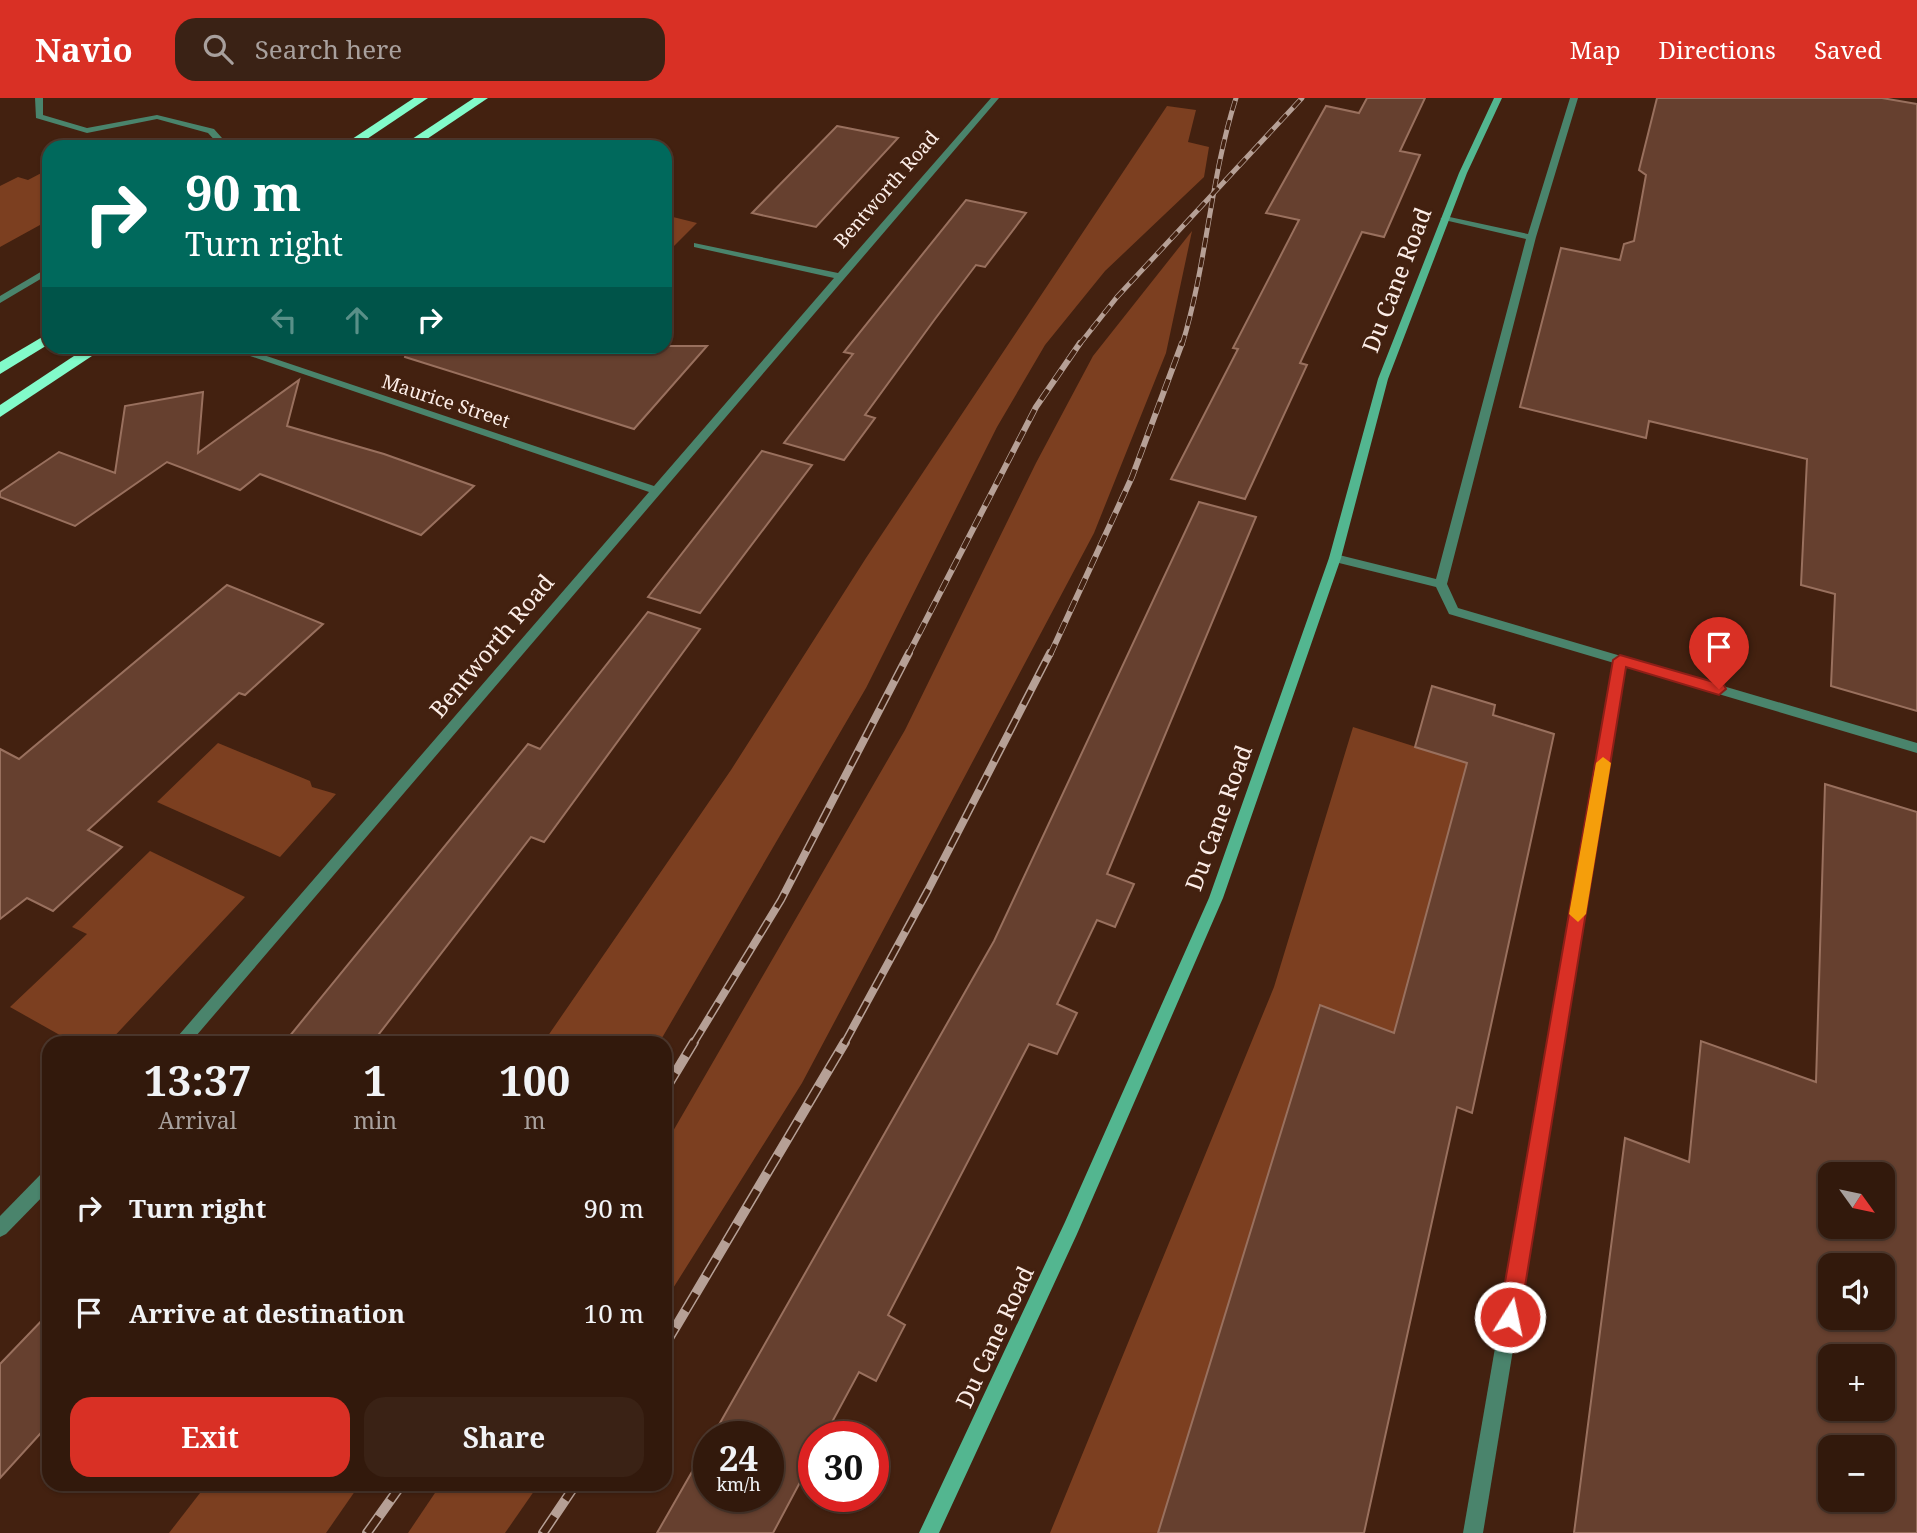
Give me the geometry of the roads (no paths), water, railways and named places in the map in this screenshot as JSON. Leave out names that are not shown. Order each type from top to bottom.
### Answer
[{"type":"highway","points":[[357,140],[422,98]]},
{"type":"highway","points":[[417,140],[482,98]]},
{"type":"highway","points":[[0,369],[42,342]]},
{"type":"highway","points":[[0,412],[88,354]]},
{"type":"street","points":[[38,98],[39,116],[88,131],[157,117],[211,131],[219,140]]},
{"type":"street","name":"Bentworth Road","points":[[186,1036],[838,276],[995,98]]},
{"type":"street","name":"Du Cane Road","points":[[929,1533],[1071,1228],[1216,898],[1335,558],[1383,379],[1445,219],[1498,98]]},
{"type":"street","points":[[1574,98],[1531,237],[1441,584],[1453,611],[1917,748]]},
{"type":"street","points":[[1445,219],[1531,237]]},
{"type":"street","name":"Bentworth Road","points":[[697,245],[838,276]]},
{"type":"street","points":[[0,300],[42,274]]},
{"type":"street","name":"Maurice Street","points":[[250,354],[655,489]]},
{"type":"street","points":[[1335,558],[1441,584]]},
{"type":"street","points":[[1473,1533],[1620,660]]},
{"type":"street","points":[[0,1228],[42,1185]]},
{"type":"railway","points":[[1214,193],[1236,98]]},
{"type":"railway","points":[[1214,193],[1302,98]]},
{"type":"railway","points":[[1079,345],[1117,297],[1214,193]]},
{"type":"railway","points":[[1182,345],[1197,284],[1214,193]]},
{"type":"railway","points":[[908,655],[1036,407],[1080,343]]},
{"type":"railway","points":[[1050,655],[1132,477],[1182,343]]},
{"type":"railway","points":[[693,1044],[781,900],[909,653]]},
{"type":"railway","points":[[844,1044],[928,890],[1050,653]]},
{"type":"railway","points":[[672,1078],[694,1042]]},
{"type":"railway","points":[[672,1333],[845,1042]]},
{"type":"railway","points":[[367,1533],[397,1491]]},
{"type":"railway","points":[[543,1533],[571,1491]]}]
